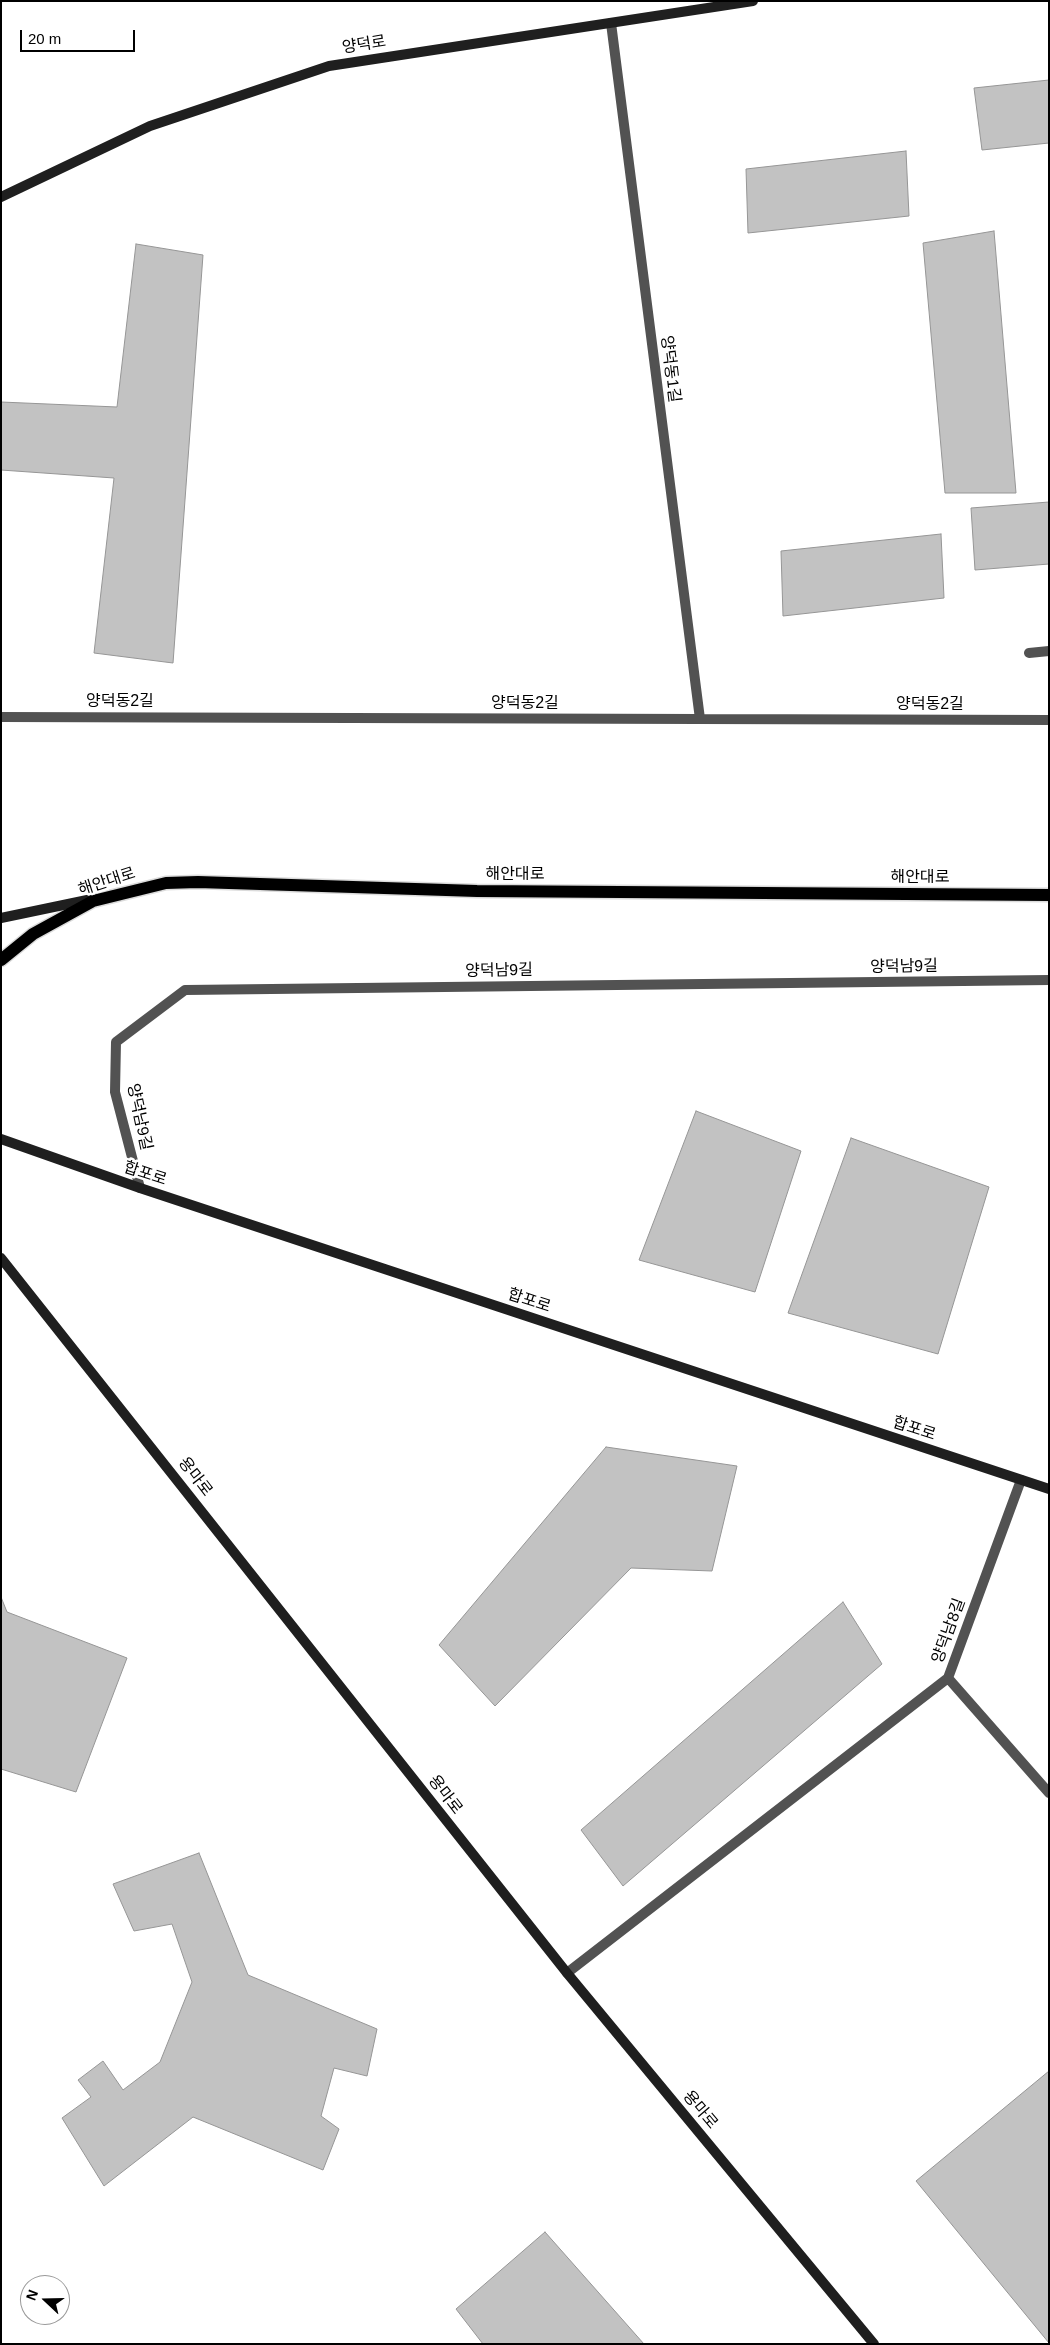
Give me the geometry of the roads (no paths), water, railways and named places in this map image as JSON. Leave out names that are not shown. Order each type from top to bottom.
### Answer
[{"type":"main road","name":"양덕로","points":[[1,197],[150,126],[329,66],[753,1]]},
{"type":"main road","name":"해안대로","points":[[1,960],[50,924],[93,901],[115,894],[166,883],[198,882],[477,892],[1049,895]]},
{"type":"main road","points":[[1,918],[115,894]]},
{"type":"main road","name":"합포로","points":[[1,1139],[140,1188],[1049,1489]]},
{"type":"main road","name":"용마로","points":[[1,1258],[567,1973],[874,2344]]},
{"type":"main road","points":[[1,1265],[23,1284]]},
{"type":"street","name":"양덕동1길","points":[[611,23],[700,719]]},
{"type":"street","points":[[1029,653],[1049,651]]},
{"type":"street","name":"양덕동2길","points":[[1,717],[1049,720]]},
{"type":"street","name":"양덕남9길","points":[[140,1188],[115,1092],[116,1042],[185,990],[1049,980]]},
{"type":"street","name":"양덕남8길","points":[[1021,1480],[948,1678],[1049,1793]]},
{"type":"street","points":[[567,1973],[948,1678]]}]
